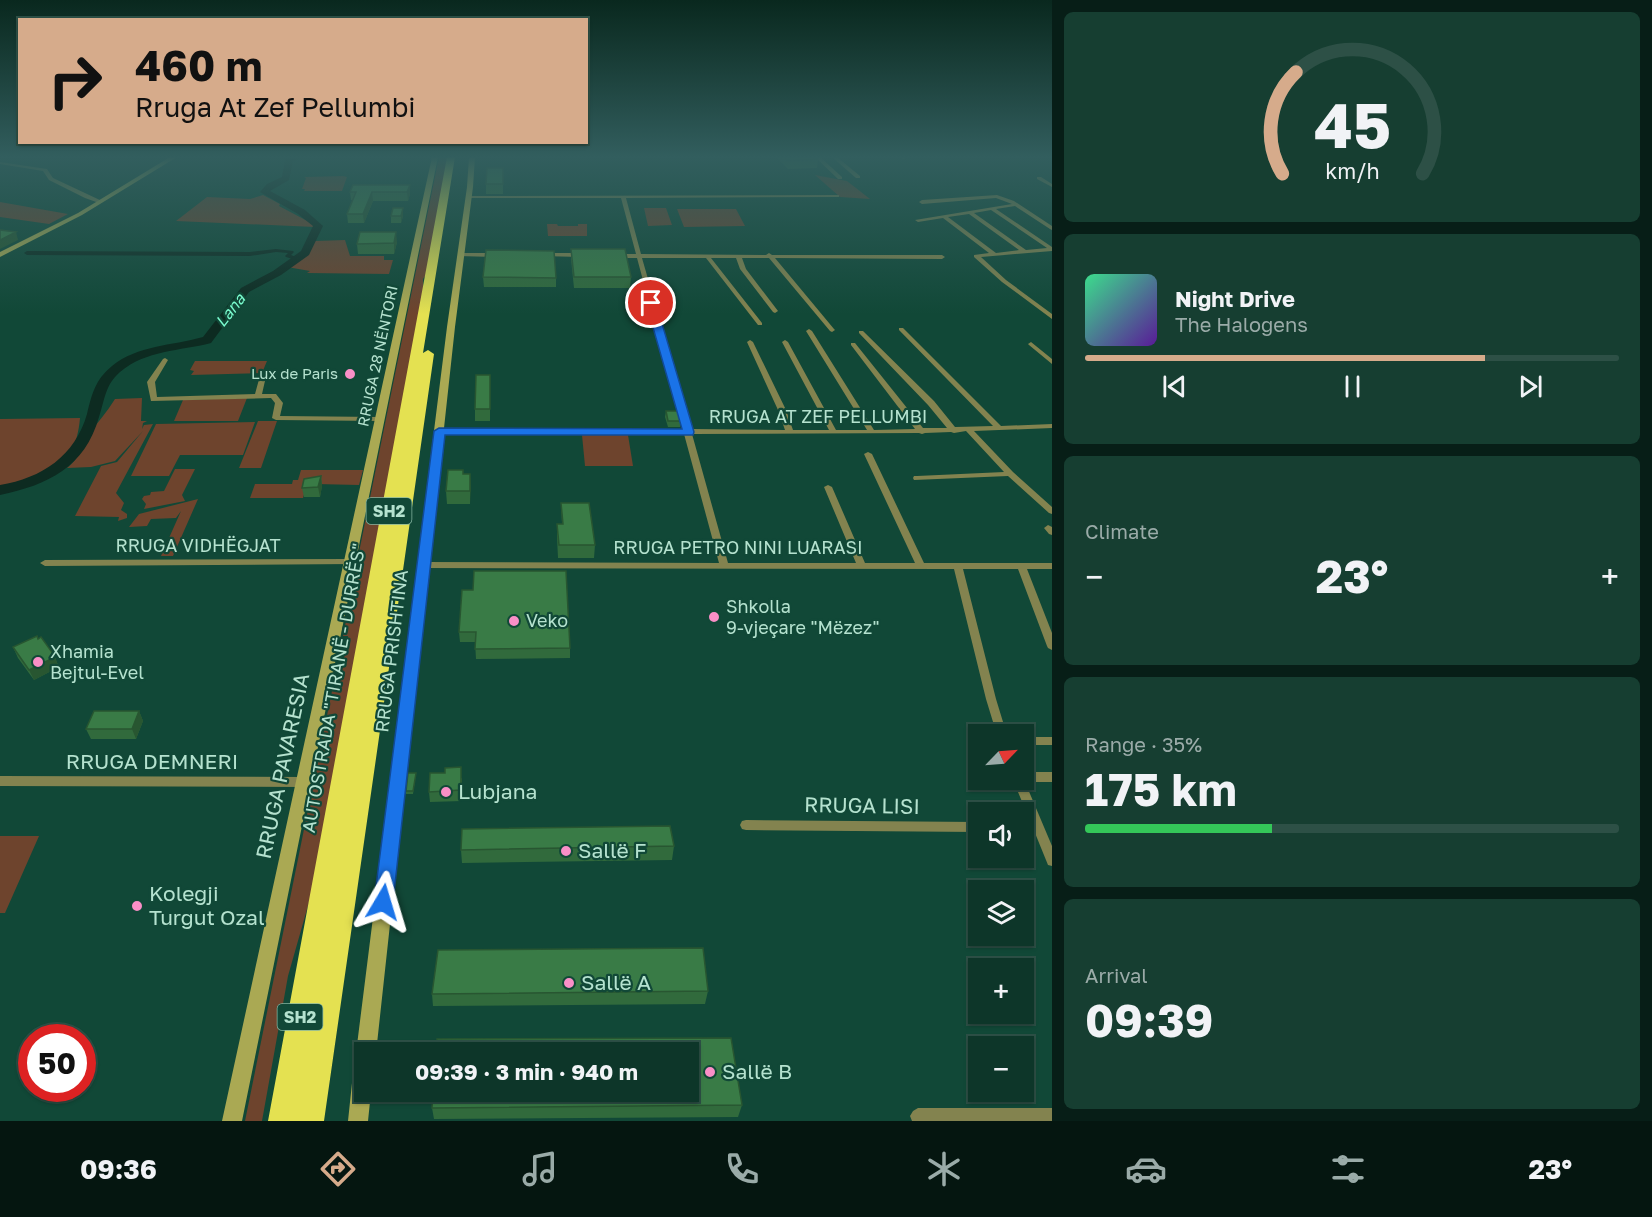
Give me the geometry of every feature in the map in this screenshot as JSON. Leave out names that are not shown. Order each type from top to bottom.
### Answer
[{"type":"highway","name":"AUTOSTRADA \"TIRANË - DURRËS\"","points":[[282,1121],[442,209]]},
{"type":"highway","name":"SH2","points":[[310,1121],[450,209]]},
{"type":"main road","points":[[0,255],[87,209]]},
{"type":"main road","name":"RRUGA 28 NËNTORI","points":[[350,562],[424,209]]},
{"type":"main road","name":"RRUGA PRISHTINA","points":[[367,1042],[466,209]]},
{"type":"main road","name":"RRUGA PAVARESIA","points":[[232,1121],[350,562]]},
{"type":"main road","points":[[358,1121],[360,1102]]},
{"type":"street","points":[[625,209],[724,564]]},
{"type":"street","points":[[918,220],[990,209]]},
{"type":"street","points":[[992,209],[1052,249]]},
{"type":"street","points":[[1022,209],[1052,228]]},
{"type":"street","points":[[970,212],[1025,252]]},
{"type":"street","points":[[944,216],[994,254]]},
{"type":"street","points":[[1052,249],[976,256],[1004,281],[1052,317]]},
{"type":"street","points":[[460,255],[499,255]]},
{"type":"street","points":[[533,255],[591,255]]},
{"type":"street","points":[[603,255],[942,257]]},
{"type":"street","points":[[738,255],[743,264],[742,269],[775,311]]},
{"type":"street","points":[[769,255],[832,330]]},
{"type":"street","points":[[706,256],[760,324]]},
{"type":"street","points":[[901,329],[999,428]]},
{"type":"street","points":[[809,331],[872,432]]},
{"type":"street","points":[[861,332],[931,403],[954,430]]},
{"type":"street","points":[[750,342],[790,432]]},
{"type":"street","points":[[785,342],[834,432]]},
{"type":"street","points":[[853,344],[922,432]]},
{"type":"street","points":[[1031,344],[1052,362]]},
{"type":"street","points":[[165,360],[151,382],[154,399],[273,396],[279,400],[276,418],[380,418]]},
{"type":"street","points":[[258,396],[264,372]]},
{"type":"street","name":"RRUGA AT ZEF PELLUMBI","points":[[439,431],[922,432],[1052,426]]},
{"type":"street","points":[[969,430],[1010,474],[1052,511]]},
{"type":"street","points":[[867,454],[921,565]]},
{"type":"street","points":[[917,478],[1010,474]]},
{"type":"street","points":[[828,487],[861,565]]},
{"type":"street","name":"RRUGA VIDHËGJAT","points":[[45,562],[350,562]]},
{"type":"street","name":"RRUGA PETRO NINI LUARASI","points":[[423,565],[1052,566]]},
{"type":"street","points":[[958,565],[999,724]]},
{"type":"street","points":[[1021,565],[1052,646]]},
{"type":"street","points":[[1034,741],[1052,741]]},
{"type":"street","points":[[1034,777],[1052,777]]},
{"type":"street","name":"RRUGA DEMNERI","points":[[0,781],[304,782]]},
{"type":"street","points":[[1023,790],[1052,861]]},
{"type":"street","name":"RRUGA LISI","points":[[746,825],[968,827]]},
{"type":"street","points":[[918,1116],[1052,1116]]},
{"type":"shaded area","points":[[0,209],[41,209],[68,214],[49,224],[0,217]]},
{"type":"shaded area","points":[[191,209],[285,209],[315,227],[176,221]]},
{"type":"shaded area","points":[[428,209],[438,209],[426,275],[423,279],[423,293],[323,853],[288,976],[262,1121],[245,1121],[333,686],[339,686],[348,636],[343,636],[346,621],[350,616],[357,579],[355,572]]},
{"type":"shaded area","points":[[644,209],[666,209],[672,225],[648,226]]},
{"type":"shaded area","points":[[677,209],[736,209],[745,226],[684,227]]},
{"type":"shaded area","points":[[547,224],[578,226],[578,224],[587,224],[587,236],[548,236]]},
{"type":"shaded area","points":[[345,240],[350,256],[384,256],[384,260],[393,260],[389,274],[307,273],[310,271],[287,267],[307,253],[315,241]]},
{"type":"shaded area","points":[[195,361],[267,361],[262,373],[191,375],[194,371],[190,370]]},
{"type":"shaded area","points":[[142,398],[141,421],[147,421],[143,423],[142,429],[144,425],[153,424],[116,493],[124,503],[121,510],[127,514],[127,518],[118,521],[119,517],[75,516],[101,466],[117,462],[143,431],[115,461],[91,467],[67,468],[76,459],[88,435],[115,399]]},
{"type":"shaded area","points":[[247,398],[238,421],[174,421],[183,400]]},
{"type":"shaded area","points":[[80,418],[74,447],[63,461],[37,477],[0,488],[0,419]]},
{"type":"shaded area","points":[[258,421],[277,421],[261,468],[239,468]]},
{"type":"shaded area","points":[[255,422],[243,455],[180,455],[169,476],[131,476],[156,424]]},
{"type":"shaded area","points":[[582,435],[628,435],[633,466],[585,466]]},
{"type":"shaded area","points":[[175,469],[195,469],[182,495],[185,501],[144,509],[146,504],[142,499],[144,496],[150,495],[151,492],[164,491]]},
{"type":"shaded area","points":[[301,470],[363,470],[359,485],[315,484],[306,487],[303,498],[250,498],[255,484],[292,484],[293,480],[298,480]]},
{"type":"shaded area","points":[[198,499],[173,556],[161,556],[181,511],[176,518],[151,519],[147,526],[129,527],[139,514]]},
{"type":"shaded area","points":[[0,836],[39,836],[5,913],[0,913]]},
{"type":"building","points":[[349,209],[365,209],[363,214],[347,214]]},
{"type":"building","points":[[393,209],[403,209],[401,216],[391,216]]},
{"type":"building","points":[[0,230],[16,232],[0,240]]},
{"type":"building","points":[[360,232],[396,232],[394,243],[357,244]]},
{"type":"building","points":[[571,249],[625,249],[631,277],[574,277]]},
{"type":"building","points":[[486,250],[554,251],[556,278],[483,277]]},
{"type":"building","points":[[476,375],[490,375],[490,409],[475,409]]},
{"type":"building","points":[[666,411],[678,411],[681,421],[668,421]]},
{"type":"building","points":[[448,470],[463,470],[463,474],[470,474],[470,491],[446,491]]},
{"type":"building","points":[[321,476],[318,487],[302,488],[304,479]]},
{"type":"building","points":[[561,503],[589,503],[595,545],[559,545],[557,524],[563,524]]},
{"type":"building","name":"Veko","points":[[474,571],[566,571],[570,648],[475,649],[476,632],[459,632],[462,590],[473,590]]},
{"type":"building","points":[[37,636],[38,639],[41,637],[54,655],[51,656],[53,658],[29,670],[13,647]]},
{"type":"building","points":[[94,711],[139,711],[132,729],[86,729]]},
{"type":"building","points":[[461,767],[461,790],[429,792],[430,773],[445,773],[445,768]]},
{"type":"building","points":[[408,773],[416,773],[413,791],[406,791]]},
{"type":"building","points":[[670,826],[674,846],[461,850],[462,829]]},
{"type":"building","name":"Sallë A","points":[[703,948],[708,991],[432,994],[438,950]]},
{"type":"building","points":[[731,1038],[742,1105],[432,1108],[432,1102],[699,1102],[699,1042],[437,1042],[437,1039]]},
{"type":"waterway","name":"Lana","points":[[0,490],[40,478],[68,461],[76,452],[91,422],[103,382],[116,369],[149,351],[207,340],[245,290],[277,273],[305,253],[318,226],[297,209]]},
{"type":"waterway","points":[[27,253],[250,254],[281,250],[291,252],[288,256],[296,258]]},
{"type":"place","name":"Lux de Paris","points":[[350,374]]},
{"type":"place","name":"Shkolla 9-vjeçare \"Mëzez\"","points":[[714,617]]},
{"type":"place","name":"Veko","points":[[514,621]]},
{"type":"place","name":"Xhamia Bejtul-Evel","points":[[38,662]]},
{"type":"place","name":"Lubjana","points":[[446,792]]},
{"type":"place","name":"Sallë F","points":[[566,851]]},
{"type":"place","name":"Kolegji Turgut Ozal","points":[[137,906]]},
{"type":"place","name":"Sallë A","points":[[569,983]]},
{"type":"place","name":"Sallë B","points":[[710,1072]]},
{"type":"route","points":[[383,902],[439,431],[688,432],[651,303]]}]
